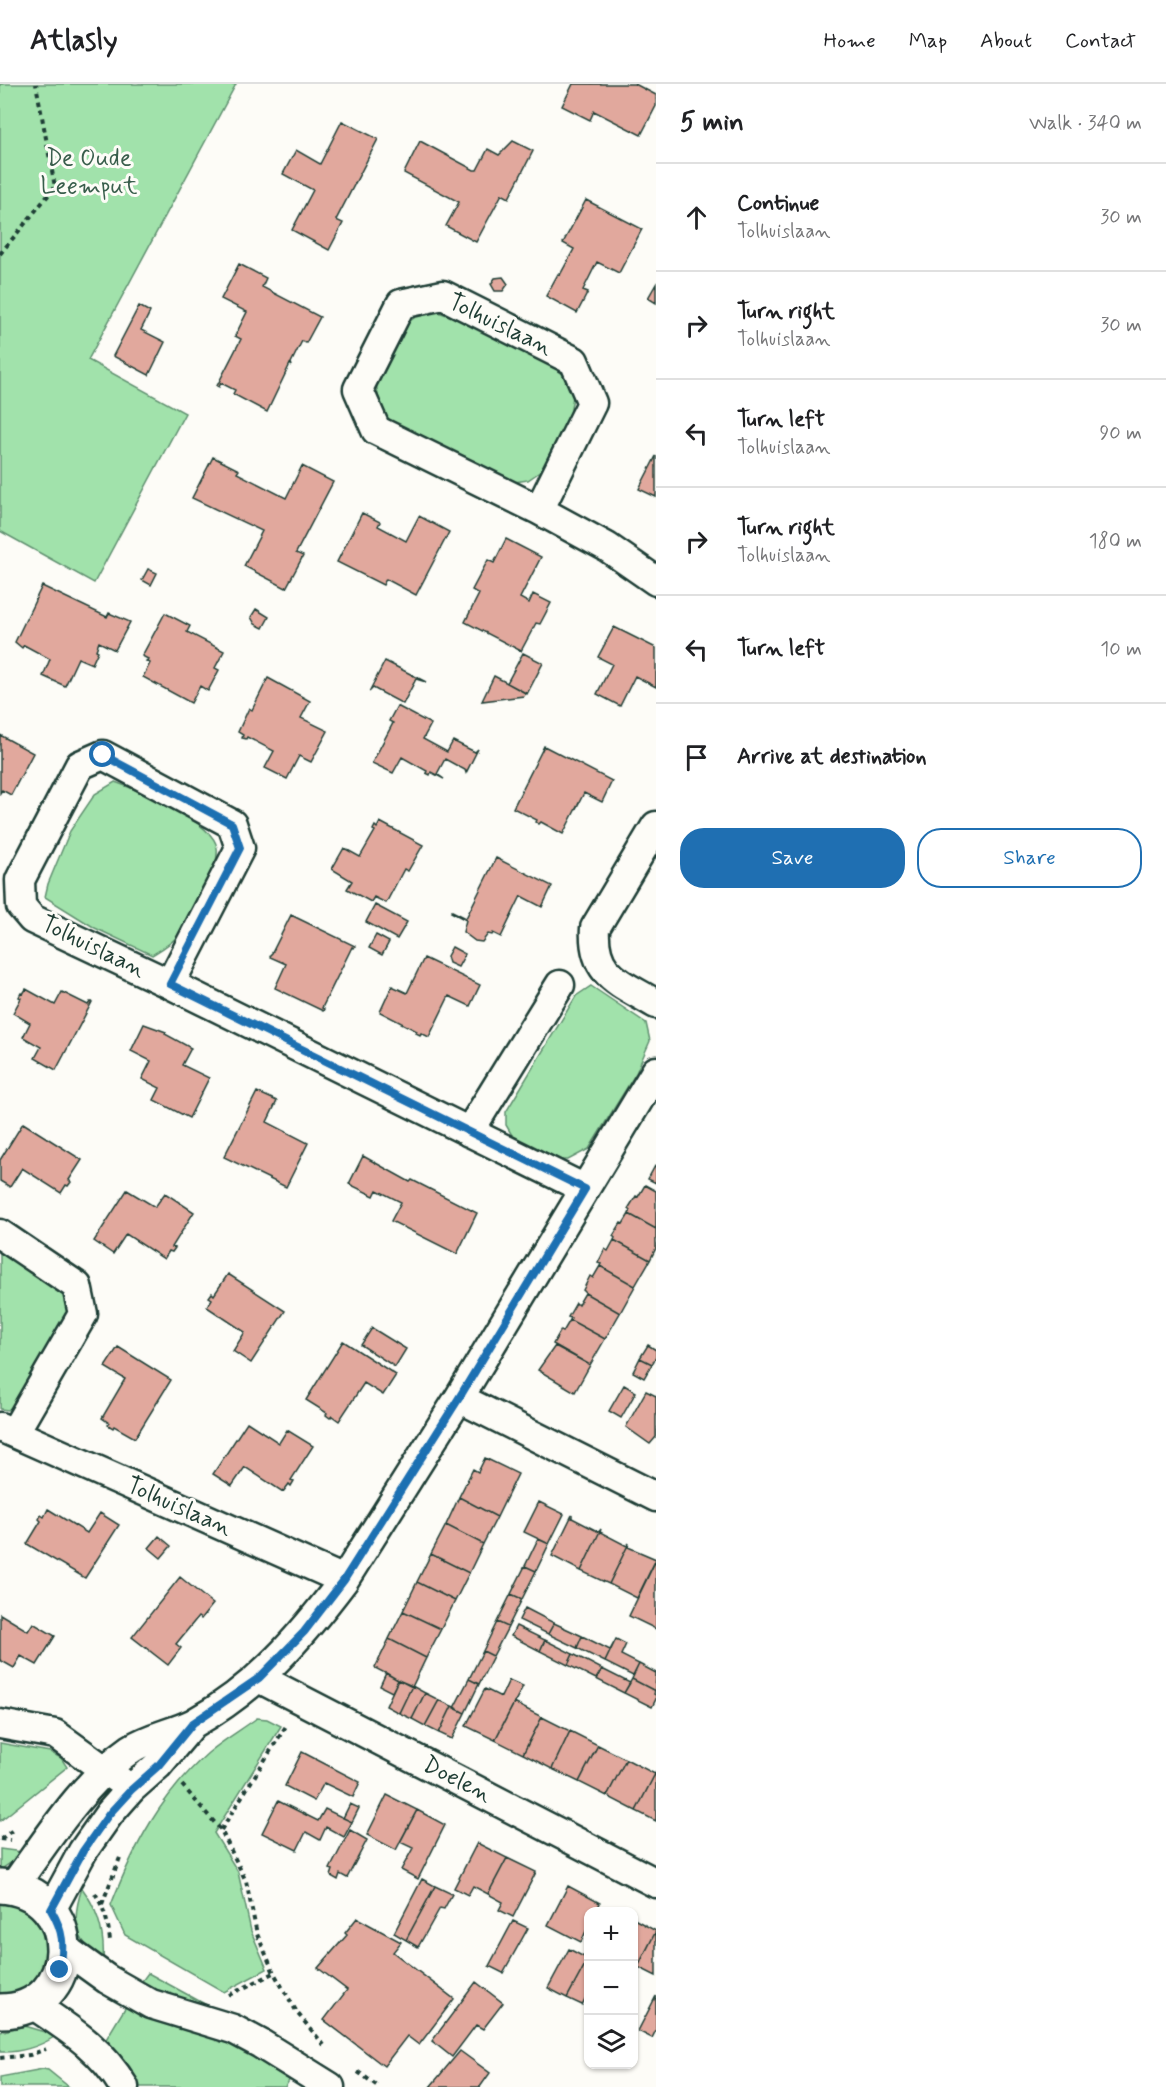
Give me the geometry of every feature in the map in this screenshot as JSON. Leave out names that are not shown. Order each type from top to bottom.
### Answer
[{"type":"street","name":"Tolhuislaan","points":[[539,510],[592,403],[574,361],[443,295],[401,304],[358,389],[376,430],[539,510],[607,548],[656,581]]},
{"type":"street","name":"Tolhuislaan","points":[[170,984],[240,848],[232,824],[103,755],[80,765],[20,879],[21,906],[32,919],[170,984],[585,1189]]},
{"type":"street","points":[[656,826],[595,928],[596,952],[607,974],[656,1004]]},
{"type":"street","points":[[469,1132],[560,985]]},
{"type":"street","points":[[0,2011],[19,2009],[32,2004],[49,1990],[60,1970],[64,1948],[60,1928],[51,1910],[34,1895],[7,1887],[83,1794],[106,1771],[132,1749],[193,1723],[259,1678],[304,1632],[344,1580],[459,1398],[656,1071]]},
{"type":"street","name":"Tolhuislaan","points":[[0,1234],[77,1286],[83,1314],[7,1430],[344,1580]]},
{"type":"street","points":[[459,1398],[656,1497]]},
{"type":"street","name":"Doelen","points":[[259,1678],[656,1883]]},
{"type":"street","points":[[51,1910],[83,1851],[109,1814],[158,1766],[193,1723]]},
{"type":"street","points":[[0,1724],[55,1734],[131,1790]]},
{"type":"street","points":[[64,1948],[107,1979],[151,2004],[232,2029],[261,2044],[330,2087]]},
{"type":"street","points":[[32,2004],[90,2045],[112,2067],[124,2087]]},
{"type":"path","points":[[0,254],[55,188],[36,84]]},
{"type":"path","points":[[221,1830],[302,1700]]},
{"type":"path","points":[[158,1766],[178,1781],[221,1830],[246,1881],[257,1934],[274,1973],[298,2014],[330,2051]]},
{"type":"path","points":[[224,1998],[274,1973]]},
{"type":"path","points":[[0,2058],[30,2055],[49,2048]]},
{"type":"path","points":[[355,2069],[379,2087]]},
{"type":"green space","name":"De Oude Leemput","points":[[0,84],[236,84],[88,360],[185,413],[94,583],[0,531]]},
{"type":"green space","points":[[435,311],[459,319],[550,364],[565,376],[573,396],[570,415],[553,454],[541,471],[528,480],[514,482],[394,425],[381,411],[376,384],[405,325],[419,314]]},
{"type":"green space","points":[[115,782],[174,808],[203,828],[213,838],[217,848],[212,873],[188,924],[171,943],[152,955],[95,928],[45,897],[70,831],[95,794]]},
{"type":"green space","points":[[591,986],[646,1023],[650,1041],[636,1073],[589,1149],[568,1160],[557,1160],[513,1137],[506,1125],[506,1112],[576,996]]},
{"type":"green space","points":[[0,1250],[51,1281],[67,1299],[69,1316],[22,1401],[8,1410],[0,1409]]},
{"type":"green space","points":[[257,1718],[267,1719],[281,1726],[214,1833],[238,1872],[251,1931],[267,1969],[224,1992],[125,1935],[111,1905],[139,1842],[162,1804],[191,1769],[208,1753]]},
{"type":"green space","points":[[0,1743],[50,1752],[61,1758],[67,1767],[0,1821]]},
{"type":"green space","points":[[0,1849],[23,1852],[0,1870]]},
{"type":"green space","points":[[82,1888],[93,1905],[100,1923],[103,1961],[86,1945],[78,1929],[76,1920]]},
{"type":"green space","points":[[0,1902],[29,1910],[43,1927],[49,1958],[33,1986],[0,1998]]},
{"type":"green space","points":[[148,1973],[212,2008],[139,1985]]},
{"type":"green space","points":[[128,2003],[203,2030],[292,2076],[285,2087],[136,2087],[105,2041]]},
{"type":"green space","points":[[24,2026],[54,2037],[28,2049],[0,2052],[0,2032]]},
{"type":"green space","points":[[48,2070],[69,2087],[0,2087],[0,2077]]},
{"type":"building","points":[[573,84],[635,84],[656,95],[656,106],[641,135],[594,111],[590,120],[562,106]]},
{"type":"building","points":[[342,121],[378,139],[336,220],[343,223],[329,250],[292,230],[313,190],[283,174],[296,150],[320,164]]},
{"type":"building","points":[[420,141],[474,170],[477,170],[488,149],[499,155],[513,141],[533,151],[509,198],[502,194],[476,242],[446,226],[459,202],[404,173]]},
{"type":"building","points":[[586,200],[642,229],[619,273],[597,262],[583,290],[588,292],[577,313],[546,296],[574,249],[563,243]]},
{"type":"building","points":[[239,264],[266,278],[262,287],[320,317],[306,343],[302,341],[291,363],[292,366],[290,364],[267,412],[233,394],[235,390],[221,383],[219,387],[217,386],[241,339],[235,336],[247,312],[221,299]]},
{"type":"building","points":[[503,277],[508,284],[503,291],[495,291],[491,284],[495,278]]},
{"type":"building","points":[[656,284],[656,303],[648,298]]},
{"type":"building","points":[[139,306],[150,312],[141,330],[165,342],[149,375],[113,356]]},
{"type":"building","points":[[656,456],[656,497],[639,489]]},
{"type":"building","points":[[213,457],[239,470],[237,473],[286,498],[302,466],[333,482],[296,553],[303,556],[286,588],[244,566],[262,531],[192,498]]},
{"type":"building","points":[[362,513],[380,522],[378,526],[406,541],[419,516],[449,532],[416,595],[386,579],[383,585],[337,562]]},
{"type":"building","points":[[506,539],[541,557],[520,598],[529,603],[533,594],[551,603],[540,624],[536,623],[521,651],[465,622],[479,594],[472,590],[488,560],[494,563]]},
{"type":"building","points":[[148,569],[157,573],[151,585],[142,580]]},
{"type":"building","points":[[42,586],[107,617],[109,613],[130,622],[115,650],[99,642],[92,664],[78,658],[65,686],[43,676],[50,659],[24,645],[22,648],[15,642]]},
{"type":"building","points":[[256,609],[269,617],[263,628],[255,624],[251,617]]},
{"type":"building","points":[[165,613],[190,626],[187,632],[224,651],[215,668],[219,670],[208,691],[200,686],[191,703],[143,677],[150,663],[142,656]]},
{"type":"building","points":[[614,627],[656,648],[656,687],[635,676],[620,706],[597,694],[612,664],[598,657]]},
{"type":"building","points":[[523,653],[543,663],[527,694],[507,683]]},
{"type":"building","points":[[385,661],[426,682],[416,679],[403,704],[373,688],[369,692]]},
{"type":"building","points":[[494,676],[526,693],[524,696],[482,701]]},
{"type":"building","points":[[268,678],[310,701],[301,718],[328,731],[311,762],[299,756],[287,779],[265,768],[274,751],[247,737],[242,738],[243,735],[238,732],[249,708],[252,710]]},
{"type":"building","points":[[397,706],[431,724],[423,739],[447,752],[453,741],[475,752],[478,749],[466,773],[465,770],[445,759],[437,774],[444,779],[431,772],[430,775],[426,773],[427,771],[402,757],[393,773],[372,763],[393,723],[389,721]]},
{"type":"building","points":[[0,735],[33,753],[11,795],[2,790],[0,793]]},
{"type":"building","points":[[544,746],[612,781],[602,802],[584,793],[563,834],[541,822],[539,824],[537,820],[513,808]]},
{"type":"building","points":[[380,822],[423,845],[408,871],[404,869],[386,903],[374,897],[371,902],[347,889],[352,881],[332,869],[344,848],[360,857],[375,831],[373,830],[375,826],[377,828]]},
{"type":"building","points":[[496,858],[552,886],[542,907],[521,896],[501,937],[493,933],[488,934],[482,942],[475,941],[463,932],[466,920],[451,912],[466,918]]},
{"type":"building","points":[[375,905],[407,922],[397,939],[366,922]]},
{"type":"building","points":[[291,915],[355,946],[352,947],[322,1008],[323,1011],[275,988],[286,964],[270,957]]},
{"type":"building","points":[[376,935],[389,942],[382,955],[369,948]]},
{"type":"building","points":[[452,947],[465,954],[458,967],[449,963],[447,956]]},
{"type":"building","points":[[424,958],[480,985],[470,1006],[449,996],[429,1037],[416,1033],[417,1031],[380,1012],[392,986],[407,993]]},
{"type":"building","points":[[26,989],[55,1005],[62,992],[88,1005],[92,1002],[56,1070],[35,1058],[41,1047],[23,1037],[30,1023],[13,1013],[21,998],[19,997],[21,993],[23,994]]},
{"type":"building","points":[[144,1024],[166,1032],[165,1034],[191,1048],[182,1065],[209,1078],[189,1118],[154,1100],[160,1088],[142,1079],[151,1061],[131,1051]]},
{"type":"building","points":[[257,1092],[277,1101],[267,1122],[308,1143],[286,1187],[224,1157]]},
{"type":"building","points":[[23,1123],[82,1160],[69,1180],[71,1182],[61,1193],[22,1168],[10,1187],[0,1181],[0,1160]]},
{"type":"building","points":[[363,1156],[410,1182],[412,1180],[477,1213],[457,1254],[391,1221],[401,1202],[377,1190],[374,1196],[349,1184]]},
{"type":"building","points":[[656,1166],[656,1183],[648,1179]]},
{"type":"building","points":[[645,1185],[656,1191],[656,1229],[629,1214],[628,1209]]},
{"type":"building","points":[[127,1190],[155,1207],[165,1193],[194,1212],[172,1247],[175,1248],[172,1252],[169,1251],[164,1259],[126,1234],[113,1254],[94,1241]]},
{"type":"building","points":[[629,1214],[656,1229],[656,1248],[650,1260],[614,1240],[613,1236]]},
{"type":"building","points":[[614,1240],[650,1260],[635,1286],[598,1263],[605,1249],[608,1251]]},
{"type":"building","points":[[600,1266],[635,1286],[620,1313],[583,1290],[590,1276],[593,1278]]},
{"type":"building","points":[[228,1274],[285,1311],[251,1363],[233,1351],[245,1332],[207,1307],[212,1299],[209,1297],[212,1293],[214,1295]]},
{"type":"building","points":[[585,1293],[620,1313],[605,1339],[568,1317]]},
{"type":"building","points":[[570,1320],[605,1339],[590,1365],[553,1344]]},
{"type":"building","points":[[372,1328],[406,1349],[395,1367],[361,1345]]},
{"type":"building","points":[[343,1341],[396,1375],[383,1395],[364,1383],[339,1421],[332,1416],[330,1418],[326,1415],[327,1413],[306,1400]]},
{"type":"building","points":[[648,1345],[656,1350],[656,1357],[652,1364],[640,1358]]},
{"type":"building","points":[[555,1346],[590,1365],[575,1392],[538,1370]]},
{"type":"building","points":[[118,1347],[171,1380],[135,1438],[108,1425],[109,1423],[102,1418],[125,1379],[105,1367]]},
{"type":"building","points":[[640,1358],[652,1364],[644,1378],[633,1372]]},
{"type":"building","points":[[624,1385],[636,1392],[621,1418],[609,1411]]},
{"type":"building","points":[[646,1391],[656,1396],[656,1437],[650,1444],[626,1427]]},
{"type":"building","points":[[247,1422],[279,1443],[287,1430],[313,1446],[291,1480],[294,1481],[291,1486],[289,1484],[283,1492],[245,1467],[232,1486],[213,1474]]},
{"type":"building","points":[[485,1458],[518,1474],[497,1517],[459,1497],[473,1469],[478,1472]]},
{"type":"building","points":[[459,1497],[497,1517],[483,1544],[446,1525]]},
{"type":"building","points":[[539,1502],[564,1514],[549,1544],[524,1532]]},
{"type":"building","points":[[48,1509],[87,1533],[100,1513],[119,1525],[85,1578],[27,1544],[41,1521],[39,1519],[41,1515],[44,1517]]},
{"type":"building","points":[[572,1515],[572,1518],[599,1532],[601,1529],[581,1571],[552,1556]]},
{"type":"building","points":[[446,1525],[483,1544],[469,1573],[431,1554]]},
{"type":"building","points":[[601,1529],[600,1532],[627,1546],[629,1543],[609,1584],[581,1571]]},
{"type":"building","points":[[159,1536],[171,1546],[161,1558],[149,1548]]},
{"type":"building","points":[[538,1539],[549,1544],[536,1571],[525,1566]]},
{"type":"building","points":[[629,1543],[628,1547],[656,1559],[637,1598],[609,1584]]},
{"type":"building","points":[[431,1554],[469,1573],[455,1601],[417,1582]]},
{"type":"building","points":[[656,1560],[656,1629],[629,1616]]},
{"type":"building","points":[[525,1566],[536,1571],[522,1599],[511,1594]]},
{"type":"building","points":[[180,1577],[213,1604],[201,1619],[198,1617],[176,1644],[181,1648],[168,1665],[132,1637]]},
{"type":"building","points":[[417,1582],[455,1601],[441,1629],[403,1611]]},
{"type":"building","points":[[511,1594],[522,1599],[508,1627],[497,1622]]},
{"type":"building","points":[[525,1608],[554,1623],[548,1634],[519,1620]]},
{"type":"building","points":[[403,1611],[441,1629],[426,1658],[389,1639]]},
{"type":"building","points":[[0,1614],[28,1631],[33,1623],[55,1636],[37,1665],[21,1656],[14,1668],[0,1660]]},
{"type":"building","points":[[497,1622],[508,1627],[493,1656],[483,1651]]},
{"type":"building","points":[[554,1623],[582,1636],[577,1648],[548,1634]]},
{"type":"building","points":[[516,1626],[545,1640],[540,1651],[511,1636]]},
{"type":"building","points":[[582,1636],[610,1650],[616,1639],[605,1662],[577,1648]]},
{"type":"building","points":[[389,1639],[426,1658],[412,1687],[375,1668]]},
{"type":"building","points":[[616,1639],[626,1644],[621,1655],[639,1664],[633,1676],[605,1662]]},
{"type":"building","points":[[545,1640],[573,1654],[568,1665],[540,1651]]},
{"type":"building","points":[[483,1651],[493,1656],[479,1684],[469,1679]]},
{"type":"building","points":[[573,1654],[602,1669],[596,1679],[568,1665]]},
{"type":"building","points":[[639,1664],[656,1673],[655,1691],[632,1679]]},
{"type":"building","points":[[602,1669],[630,1683],[624,1693],[596,1679]]},
{"type":"building","points":[[386,1673],[398,1680],[392,1692],[380,1686]]},
{"type":"building","points":[[469,1679],[479,1684],[465,1713],[454,1708]]},
{"type":"building","points":[[632,1679],[655,1691],[656,1699],[652,1707],[624,1693]]},
{"type":"building","points":[[398,1680],[412,1686],[399,1713],[386,1706]]},
{"type":"building","points":[[509,1680],[523,1686],[495,1740],[466,1726],[485,1689],[501,1697]]},
{"type":"building","points":[[412,1686],[425,1693],[412,1719],[399,1713]]},
{"type":"building","points":[[425,1693],[439,1700],[425,1726],[412,1719]]},
{"type":"building","points":[[439,1700],[452,1706],[439,1733],[425,1726]]},
{"type":"building","points":[[514,1703],[542,1717],[523,1754],[495,1740]]},
{"type":"building","points":[[452,1706],[465,1713],[452,1739],[439,1733]]},
{"type":"building","points":[[542,1717],[570,1731],[552,1769],[523,1754]]},
{"type":"building","points":[[570,1731],[598,1745],[579,1782],[552,1769]]},
{"type":"building","points":[[598,1745],[626,1759],[607,1796],[579,1782]]},
{"type":"building","points":[[302,1752],[360,1782],[353,1797],[324,1783],[314,1801],[285,1786]]},
{"type":"building","points":[[626,1759],[655,1774],[636,1811],[607,1796]]},
{"type":"building","points":[[656,1772],[656,1821],[636,1811]]},
{"type":"building","points":[[387,1795],[417,1810],[396,1850],[367,1835]]},
{"type":"building","points":[[278,1801],[318,1821],[325,1809],[352,1822],[344,1837],[326,1827],[320,1840],[306,1832],[297,1850],[262,1833]]},
{"type":"building","points":[[350,1804],[359,1808],[352,1822],[343,1818]]},
{"type":"building","points":[[417,1810],[445,1825],[418,1879],[401,1870],[413,1848],[400,1842]]},
{"type":"building","points":[[350,1830],[367,1840],[347,1878],[340,1874],[338,1880],[331,1876],[333,1870],[330,1869]]},
{"type":"building","points":[[477,1843],[507,1858],[488,1894],[473,1886],[468,1895],[454,1888]]},
{"type":"building","points":[[507,1858],[536,1872],[513,1917],[499,1910],[503,1902],[488,1894]]},
{"type":"building","points":[[422,1879],[435,1886],[406,1940],[394,1933]]},
{"type":"building","points":[[435,1886],[452,1894],[444,1909],[440,1908],[418,1947],[406,1940]]},
{"type":"building","points":[[568,1886],[600,1903],[598,1907],[584,1907],[584,1936],[581,1942],[548,1925]]},
{"type":"building","points":[[357,1918],[401,1942],[393,1952],[454,1999],[419,2045],[407,2036],[384,2066],[324,2020],[347,1990],[318,1968],[347,1935],[345,1933]]},
{"type":"building","points":[[513,1921],[528,1928],[503,1973],[489,1966]]},
{"type":"building","points":[[638,1921],[656,1931],[638,1966]]},
{"type":"building","points":[[656,1931],[656,1976],[638,1967]]},
{"type":"building","points":[[569,1949],[584,1957],[584,1966],[567,1998],[548,1988]]},
{"type":"building","points":[[584,1966],[582,2005],[567,1998]]},
{"type":"building","points":[[476,1982],[503,2003],[483,2029],[476,2025],[452,2057],[432,2041]]},
{"type":"building","points":[[656,1996],[656,2030],[652,2038],[638,2031]]},
{"type":"building","points":[[460,2051],[490,2073],[480,2087],[430,2087]]},
{"type":"route","points":[[60,1970],[64,1948],[62,1934],[51,1910],[83,1851],[109,1814],[158,1766],[193,1723],[259,1678],[304,1632],[344,1580],[459,1398],[585,1189],[170,984],[240,848],[232,824],[103,755]]}]
